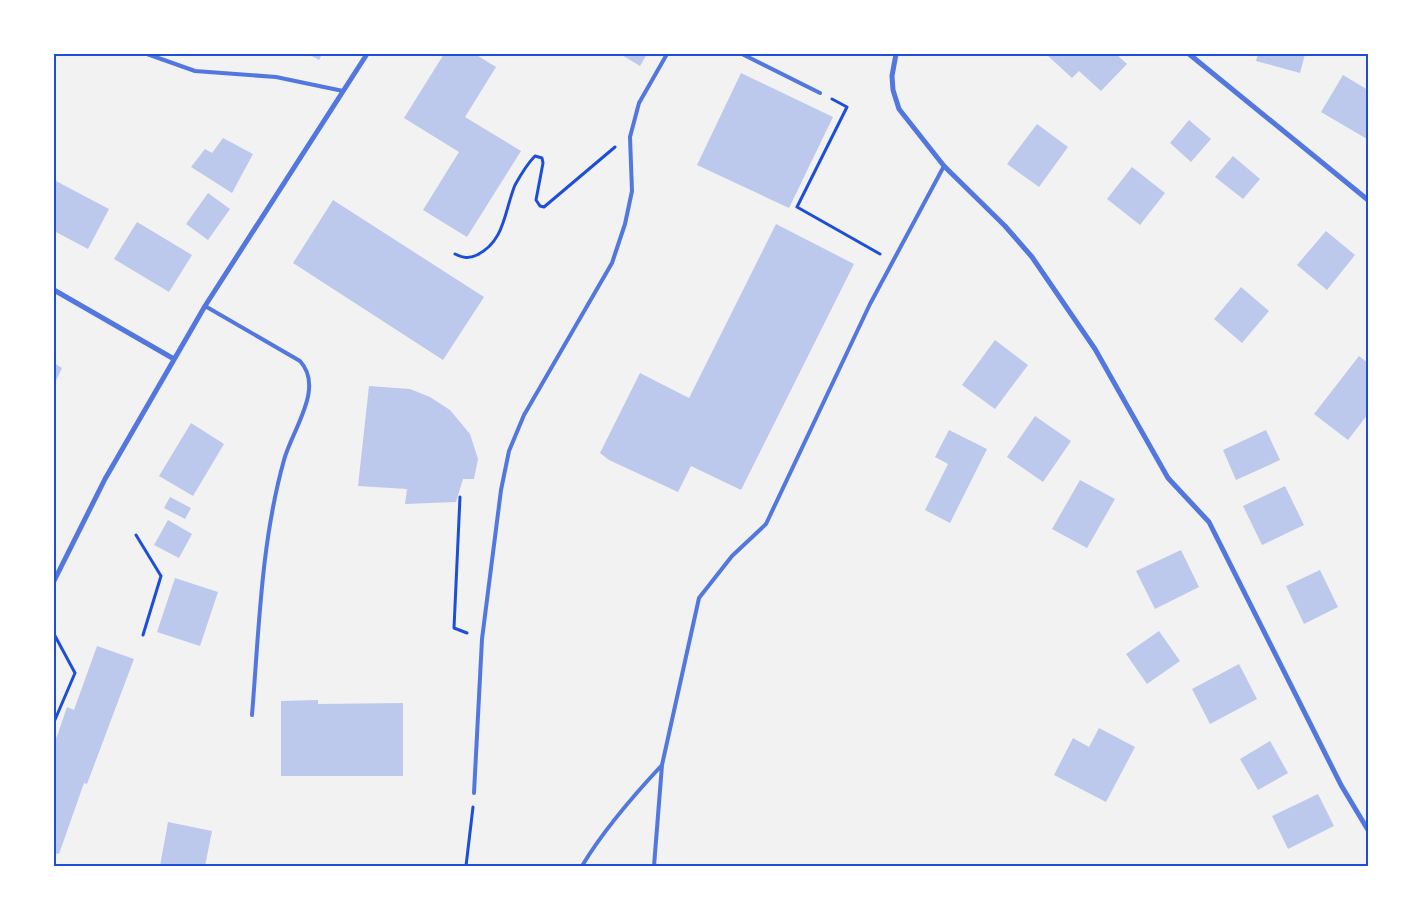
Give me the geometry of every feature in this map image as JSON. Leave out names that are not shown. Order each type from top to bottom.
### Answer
[{"type":"street","points":[[54,581],[105,479],[204,306],[367,54]]},
{"type":"street","points":[[896,54],[892,76],[899,109],[944,166],[1005,226],[1032,257],[1095,349],[1168,478],[1209,522],[1341,785],[1368,830]]},
{"type":"street","points":[[1189,54],[1368,200]]},
{"type":"street","points":[[54,290],[174,359]]},
{"type":"lane","points":[[147,54],[195,71],[276,77],[344,91]]},
{"type":"lane","points":[[474,794],[482,639],[501,490],[509,450],[524,415],[612,264],[625,224],[632,191],[630,137],[638,103],[667,54]]},
{"type":"lane","points":[[742,54],[820,93]]},
{"type":"lane","points":[[654,866],[662,765],[699,598],[732,556],[766,524],[892,261],[944,166]]},
{"type":"lane","points":[[204,306],[300,361],[307,369],[309,379],[307,399],[288,445],[272,500],[266,544],[252,715]]},
{"type":"lane","points":[[582,866],[639,789],[662,765]]},
{"type":"path","points":[[820,93],[847,107],[797,207],[892,261]]},
{"type":"path","points":[[455,254],[462,258],[472,258],[490,248],[499,236],[505,212],[516,183],[535,156],[542,158],[543,163],[536,200],[540,206],[544,207],[630,137]]},
{"type":"path","points":[[460,497],[454,628],[482,639]]},
{"type":"path","points":[[136,535],[161,576],[143,635]]},
{"type":"path","points":[[54,634],[75,673],[54,722]]},
{"type":"path","points":[[466,866],[474,794]]},
{"type":"building","points":[[308,54],[322,54],[319,60]]},
{"type":"building","points":[[444,54],[475,54],[496,67],[465,117],[521,151],[467,237],[423,210],[459,152],[404,118]]},
{"type":"building","points":[[620,54],[647,54],[640,66]]},
{"type":"building","points":[[1116,54],[1127,64],[1101,91],[1079,71],[1072,78],[1047,55]]},
{"type":"building","points":[[1258,54],[1305,54],[1300,73],[1256,61]]},
{"type":"building","points":[[741,73],[833,117],[789,208],[697,165]]},
{"type":"building","points":[[1343,75],[1368,90],[1367,139],[1321,112]]},
{"type":"building","points":[[1189,120],[1211,139],[1191,162],[1170,143]]},
{"type":"building","points":[[1037,124],[1068,147],[1039,187],[1007,164]]},
{"type":"building","points":[[223,138],[253,154],[232,193],[191,167],[205,149],[212,153]]},
{"type":"building","points":[[1233,156],[1260,179],[1243,199],[1215,177]]},
{"type":"building","points":[[1132,167],[1165,193],[1140,225],[1107,199]]},
{"type":"building","points":[[54,180],[109,209],[88,249],[54,231]]},
{"type":"building","points":[[208,193],[230,209],[208,240],[186,224]]},
{"type":"building","points":[[333,200],[484,297],[443,360],[293,263]]},
{"type":"building","points":[[137,222],[192,255],[169,292],[114,259]]},
{"type":"building","points":[[776,224],[854,264],[741,490],[691,466],[678,492],[609,460],[600,453],[640,373],[689,398]]},
{"type":"building","points":[[1326,231],[1355,255],[1327,290],[1297,265]]},
{"type":"building","points":[[1241,287],[1269,311],[1242,343],[1214,319]]},
{"type":"building","points":[[995,340],[1028,365],[995,409],[962,385]]},
{"type":"building","points":[[1359,356],[1368,363],[1368,414],[1348,440],[1314,414]]},
{"type":"building","points":[[54,363],[62,368],[54,385]]},
{"type":"building","points":[[369,386],[410,389],[430,397],[450,410],[470,434],[478,459],[474,479],[463,479],[456,502],[405,504],[407,489],[358,486]]},
{"type":"building","points":[[1035,416],[1071,441],[1043,482],[1007,457]]},
{"type":"building","points":[[191,423],[224,444],[193,496],[159,476]]},
{"type":"building","points":[[949,430],[987,449],[950,523],[925,510],[948,464],[935,457]]},
{"type":"building","points":[[1266,430],[1280,460],[1236,480],[1223,450]]},
{"type":"building","points":[[1080,480],[1115,499],[1087,548],[1052,529]]},
{"type":"building","points":[[1285,486],[1304,525],[1262,545],[1243,506]]},
{"type":"building","points":[[170,497],[191,508],[185,519],[164,508]]},
{"type":"building","points":[[168,520],[192,534],[179,558],[154,545]]},
{"type":"building","points":[[1181,550],[1199,587],[1155,609],[1136,571]]},
{"type":"building","points":[[1320,570],[1338,607],[1304,624],[1286,586]]},
{"type":"building","points":[[175,578],[218,592],[200,646],[157,632]]},
{"type":"building","points":[[1159,631],[1180,661],[1147,684],[1126,654]]},
{"type":"building","points":[[97,646],[134,659],[87,784],[84,783],[59,854],[54,853],[54,745],[67,707],[74,710]]},
{"type":"building","points":[[1239,664],[1257,699],[1210,724],[1192,689]]},
{"type":"building","points":[[318,700],[318,704],[403,703],[403,776],[281,776],[281,701]]},
{"type":"building","points":[[1099,728],[1135,747],[1106,802],[1054,775],[1073,738],[1089,747]]},
{"type":"building","points":[[1270,741],[1288,773],[1258,790],[1240,759]]},
{"type":"building","points":[[1318,794],[1334,826],[1288,849],[1272,816]]},
{"type":"building","points":[[168,822],[212,831],[205,866],[160,866]]}]
